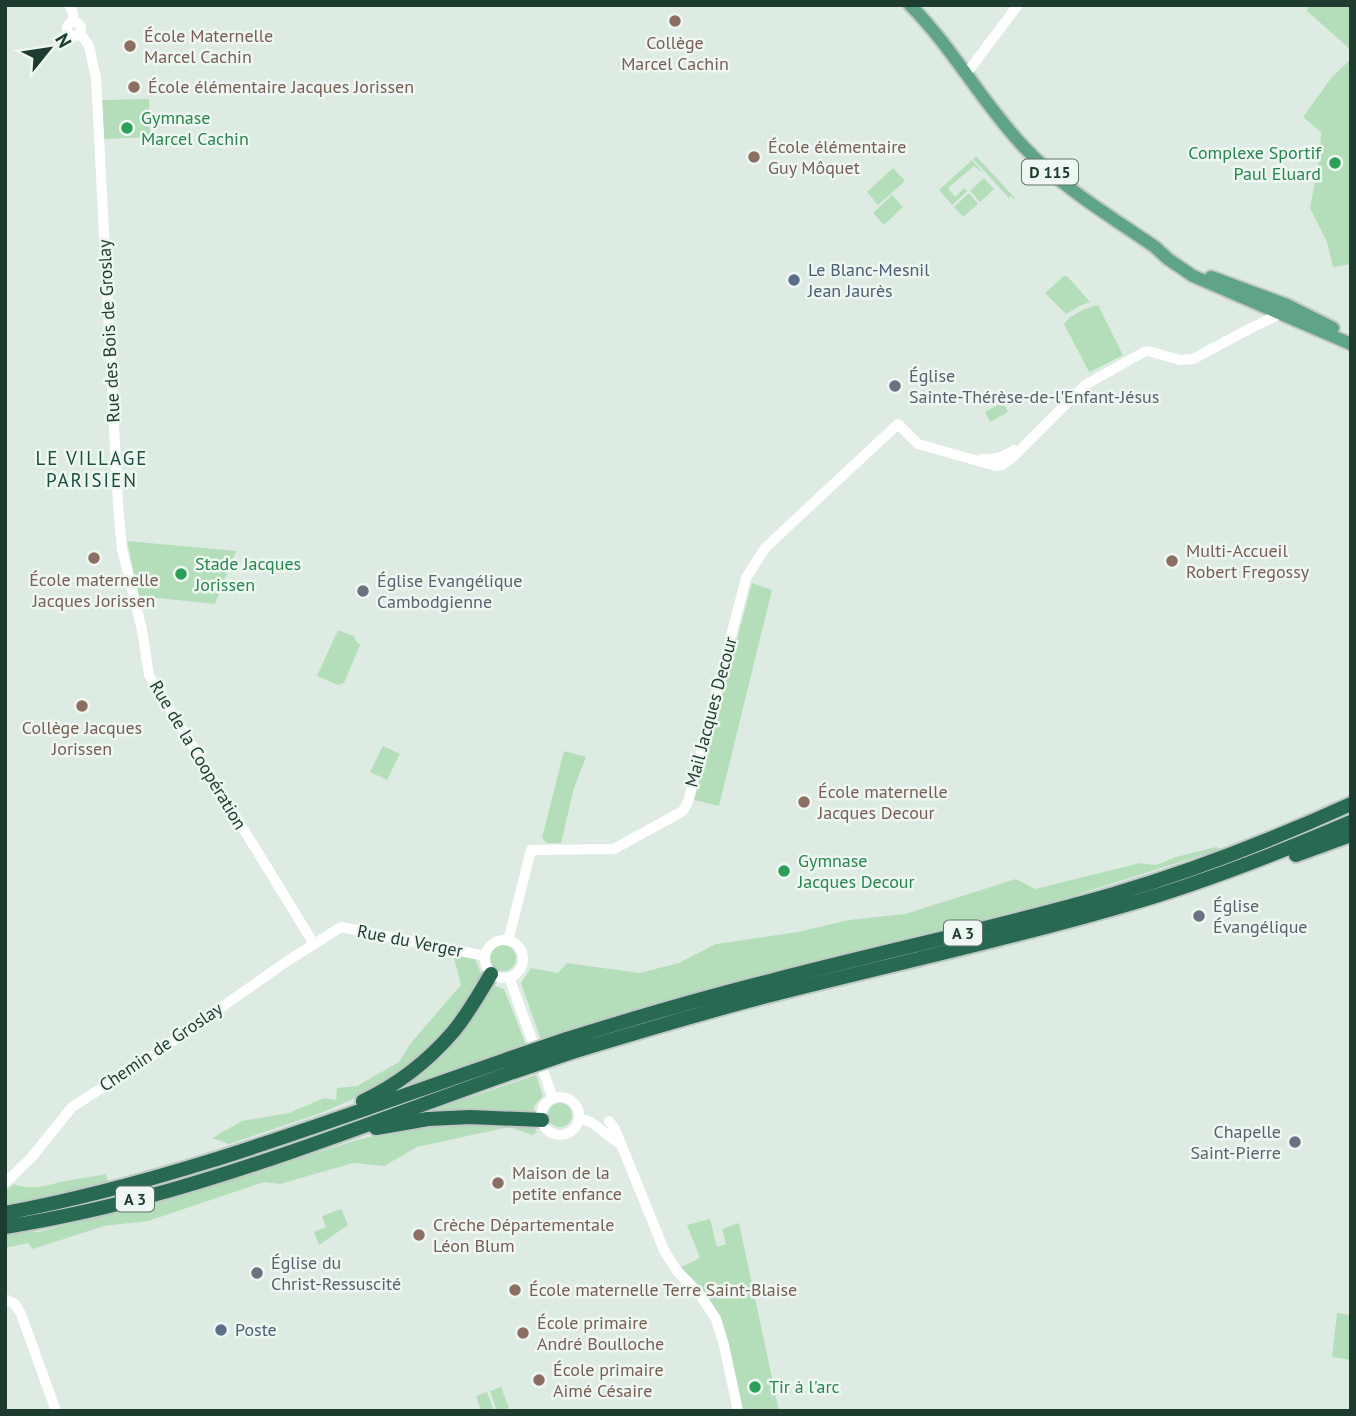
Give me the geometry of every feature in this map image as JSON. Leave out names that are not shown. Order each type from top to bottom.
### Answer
[{"type":"highway","name":"A 3","points":[[5,1227],[165,1191],[298,1149],[510,1066],[747,987],[1114,894],[1264,842],[1351,804]]},
{"type":"highway","name":"A 3","points":[[569,1045],[1123,906],[1221,874],[1351,822]]},
{"type":"highway","points":[[1221,874],[1237,876],[1351,835]]},
{"type":"highway","points":[[343,1116],[359,1103],[377,1095],[414,1070],[433,1053],[468,1012],[491,974]]},
{"type":"highway","name":"A 3","points":[[5,1213],[93,1195],[168,1174],[281,1139],[343,1116],[510,1066]]},
{"type":"highway","points":[[361,1126],[376,1128],[442,1118],[542,1119]]},
{"type":"main road","name":"D 115","points":[[910,5],[1006,127],[1033,157],[1071,188],[1156,247],[1212,277],[1287,305],[1329,326],[1351,342]]},
{"type":"main road","name":"D 115","points":[[1156,247],[1193,276],[1351,342]]},
{"type":"street","name":"Rue des Bois de Groslay","points":[[69,5],[74,21],[67,26],[68,33],[74,36],[80,33],[89,46],[96,78],[122,549],[142,630]]},
{"type":"street","points":[[966,74],[1018,5]]},
{"type":"street","points":[[1251,328],[1266,308],[1283,310],[1321,326],[1329,326]]},
{"type":"street","points":[[1251,328],[1280,314]]},
{"type":"street","name":"Mail Jacques Decour","points":[[508,941],[531,850],[614,849],[683,811],[688,802],[746,578],[765,548],[898,424],[918,444],[998,462],[1030,438],[1084,385],[1144,352],[1187,361],[1251,328]]},
{"type":"street","name":"Rue de la Coopération","points":[[142,630],[149,676],[314,944]]},
{"type":"street","name":"Rue du Verger","points":[[335,931],[344,928],[485,956]]},
{"type":"street","name":"Chemin de Groslay","points":[[5,1183],[32,1158],[72,1107],[85,1097],[146,1060],[207,1015],[335,931]]},
{"type":"street","points":[[508,941],[521,950],[522,960],[519,971],[509,977],[500,978],[486,969],[485,956],[488,948],[495,943],[508,941]]},
{"type":"street","points":[[509,977],[552,1098]]},
{"type":"street","points":[[565,1097],[578,1109],[579,1118],[578,1124],[571,1132],[556,1135],[547,1129],[542,1119],[543,1107],[552,1098],[565,1097]]},
{"type":"street","points":[[579,1118],[591,1122],[620,1144]]},
{"type":"street","points":[[609,1121],[615,1129],[664,1250],[677,1271],[716,1319],[738,1411]]},
{"type":"street","points":[[5,1299],[11,1301],[21,1314],[56,1411]]},
{"type":"green space","points":[[1308,5],[1351,5],[1351,50],[1307,11]]},
{"type":"green space","name":"Complexe Sportif Paul Eluard","points":[[1351,59],[1351,264],[1333,267],[1327,242],[1310,208],[1321,132],[1303,117],[1332,77]]},
{"type":"green space","name":"Gymnase Marcel Cachin","points":[[149,99],[150,137],[104,139],[102,100]]},
{"type":"green space","points":[[976,156],[1014,199],[1011,196],[1009,198],[973,159]]},
{"type":"green space","points":[[972,160],[985,175],[974,166],[948,188],[955,197],[964,188],[967,191],[952,205],[939,190]]},
{"type":"green space","points":[[893,168],[905,181],[878,205],[867,192]]},
{"type":"green space","points":[[984,178],[994,189],[980,202],[970,191]]},
{"type":"green space","points":[[969,193],[978,204],[963,217],[954,207]]},
{"type":"green space","points":[[892,195],[903,207],[884,225],[873,213]]},
{"type":"green space","points":[[1067,276],[1090,302],[1066,314],[1045,293]]},
{"type":"green space","points":[[1098,305],[1123,355],[1090,372],[1064,324],[1075,314]]},
{"type":"green space","points":[[1003,402],[1008,412],[990,422],[985,412]]},
{"type":"green space","name":"Stade Jacques Jorissen","points":[[127,541],[236,551],[215,604],[139,596]]},
{"type":"green space","points":[[752,583],[772,590],[719,806],[694,800]]},
{"type":"green space","points":[[338,630],[354,636],[360,645],[344,683],[338,685],[317,676]]},
{"type":"green space","points":[[383,746],[400,754],[387,780],[370,772]]},
{"type":"green space","points":[[564,751],[586,757],[574,788],[561,843],[547,843],[542,838]]},
{"type":"green space","points":[[1216,847],[1221,849],[1063,899],[705,991],[541,1040],[521,983],[531,968],[558,973],[567,963],[639,973],[679,963],[716,944],[798,932],[849,920],[905,914],[1016,879],[1035,889],[1140,863],[1156,865]]},
{"type":"green space","points":[[503,945],[512,949],[516,958],[512,967],[503,971],[494,967],[490,958],[494,949]]},
{"type":"green space","points":[[453,954],[475,959],[484,980],[442,1038],[411,1066],[371,1091],[321,1113],[229,1144],[212,1138],[242,1121],[289,1113],[324,1098],[336,1100],[337,1088],[357,1086],[399,1062],[410,1044],[461,985]]},
{"type":"green space","points":[[490,984],[504,989],[526,1045],[377,1098],[412,1076]]},
{"type":"green space","points":[[530,1058],[531,1061],[217,1169],[144,1191],[5,1221],[102,1199],[223,1165]]},
{"type":"green space","points":[[536,1075],[543,1096],[535,1105],[532,1116],[414,1116]]},
{"type":"green space","points":[[560,1103],[568,1107],[572,1115],[568,1123],[560,1127],[552,1123],[548,1115],[552,1107]]},
{"type":"green space","points":[[440,1122],[532,1124],[537,1132],[532,1135],[509,1127],[417,1147],[384,1166],[353,1163],[280,1184],[264,1182],[148,1221],[104,1226],[33,1249],[28,1243],[5,1248],[5,1233],[38,1232],[168,1199],[354,1141]]},
{"type":"green space","points":[[106,1174],[108,1182],[5,1206],[5,1191],[14,1184],[40,1187]]},
{"type":"green space","points":[[341,1209],[348,1225],[319,1245],[314,1232],[326,1227],[322,1216]]},
{"type":"green space","points":[[710,1219],[717,1247],[726,1244],[722,1229],[739,1223],[779,1411],[743,1411],[721,1317],[704,1291],[681,1267],[700,1258],[687,1225]]},
{"type":"green space","points":[[1337,1313],[1351,1315],[1351,1360],[1332,1357]]},
{"type":"green space","points":[[501,1387],[509,1408],[497,1411],[490,1391]]},
{"type":"green space","points":[[487,1392],[494,1411],[481,1411],[476,1396]]},
{"type":"place","name":"Collège Marcel Cachin","points":[[675,21]]},
{"type":"place","name":"École Maternelle Marcel Cachin","points":[[130,46]]},
{"type":"place","name":"École élémentaire Jacques Jorissen","points":[[134,87]]},
{"type":"place","name":"Gymnase Marcel Cachin","points":[[127,128]]},
{"type":"place","name":"École élémentaire Guy Môquet","points":[[754,157]]},
{"type":"place","name":"Complexe Sportif Paul Eluard","points":[[1335,163]]},
{"type":"place","name":"Le Blanc-Mesnil Jean Jaurès","points":[[794,280]]},
{"type":"place","name":"Église Sainte-Thérèse-de-l'Enfant-Jésus","points":[[895,386]]},
{"type":"place","name":"École maternelle Jacques Jorissen","points":[[94,558]]},
{"type":"place","name":"Multi-Accueil Robert Fregossy","points":[[1172,561]]},
{"type":"place","name":"Stade Jacques Jorissen","points":[[181,574]]},
{"type":"place","name":"Église Evangélique Cambodgienne","points":[[363,591]]},
{"type":"place","name":"Collège Jacques Jorissen","points":[[82,706]]},
{"type":"place","name":"École maternelle Jacques Decour","points":[[804,802]]},
{"type":"place","name":"Gymnase Jacques Decour","points":[[784,871]]},
{"type":"place","name":"Église Évangélique","points":[[1199,916]]},
{"type":"place","name":"Chapelle Saint-Pierre","points":[[1295,1142]]},
{"type":"place","name":"Maison de la petite enfance","points":[[498,1183]]},
{"type":"place","name":"Crèche Départementale Léon Blum","points":[[419,1235]]},
{"type":"place","name":"Église du Christ-Ressuscité","points":[[257,1273]]},
{"type":"place","name":"École maternelle Terre Saint-Blaise","points":[[515,1290]]},
{"type":"place","name":"Poste","points":[[221,1330]]},
{"type":"place","name":"École primaire André Boulloche","points":[[523,1333]]},
{"type":"place","name":"École primaire Aimé Césaire","points":[[539,1380]]},
{"type":"place","name":"Tir à l'arc","points":[[755,1387]]},
{"type":"district","name":"LE VILLAGE PARISIEN","points":[[92,469]]}]
